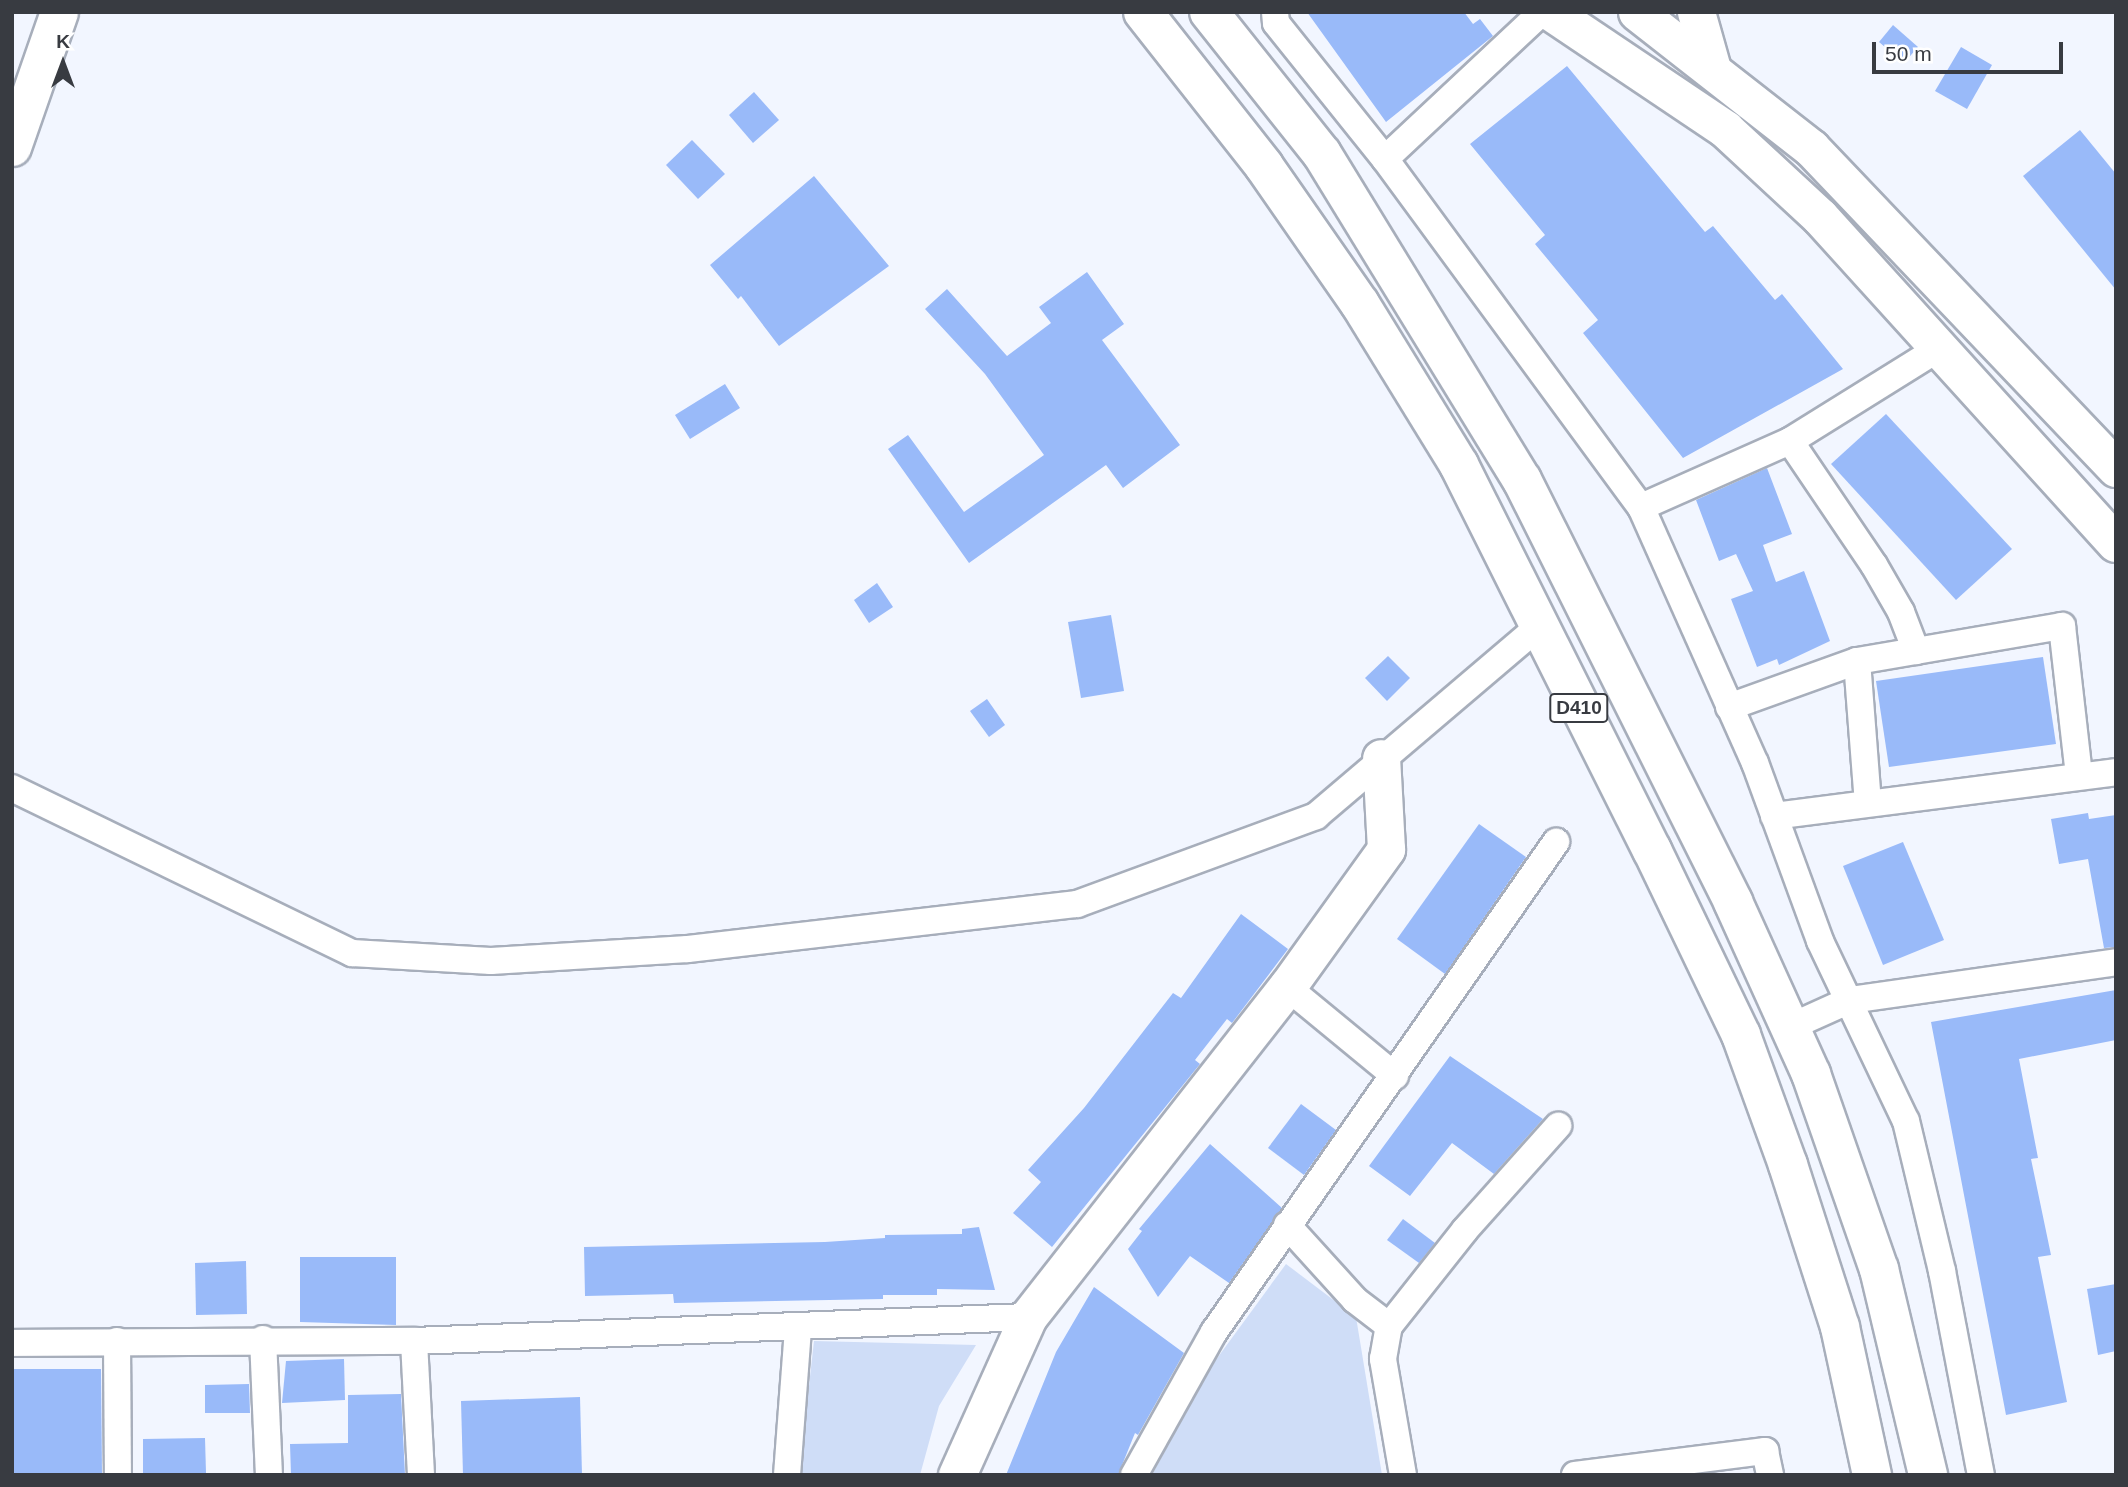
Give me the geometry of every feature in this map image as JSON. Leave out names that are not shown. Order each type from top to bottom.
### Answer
[{"type":"highway","name":"D410","points":[[1143,12],[1264,166],[1360,304],[1459,465],[1741,1035],[1840,1327],[1872,1475]]},
{"type":"highway","name":"D410","points":[[1209,12],[1322,154],[1522,480],[1733,902],[1811,1074],[1879,1269],[1928,1475]]},
{"type":"main road","points":[[12,147],[59,12]]},
{"type":"main road","points":[[1551,12],[1725,129],[1820,216],[2116,543]]},
{"type":"main road","points":[[1637,12],[1811,148],[2116,468]]},
{"type":"main road","points":[[1696,12],[1712,69]]},
{"type":"main road","points":[[957,1475],[1028,1317],[1287,987],[1386,849],[1381,758]]},
{"type":"street","points":[[1275,12],[1276,23],[1385,159],[1641,506],[1774,816],[1820,941],[1906,1121],[1942,1271],[1981,1475]]},
{"type":"street","points":[[1385,159],[1542,12]]},
{"type":"street","points":[[1641,506],[1790,441],[1941,347]]},
{"type":"street","points":[[1790,441],[1874,565],[1901,612],[1916,651]]},
{"type":"street","points":[[1729,707],[1857,661],[2062,626],[2079,776]]},
{"type":"street","points":[[12,788],[352,953],[491,961],[688,949],[1077,904],[1316,816],[1538,627]]},
{"type":"street","points":[[1857,661],[1868,803]]},
{"type":"street","points":[[1774,816],[2116,772]]},
{"type":"street","points":[[1134,1475],[1214,1332],[1556,842]]},
{"type":"street","points":[[1790,1027],[1850,1000],[2116,962]]},
{"type":"street","points":[[1287,987],[1395,1076]]},
{"type":"street","points":[[1403,1475],[1383,1359],[1389,1326],[1465,1230],[1558,1126]]},
{"type":"street","points":[[1287,1225],[1355,1300],[1389,1326]]},
{"type":"street","points":[[12,1343],[263,1339],[414,1341],[798,1329],[1028,1317]]},
{"type":"street","points":[[786,1475],[798,1329]]},
{"type":"street","points":[[263,1339],[269,1475]]},
{"type":"street","points":[[414,1341],[421,1475]]},
{"type":"street","points":[[117,1342],[118,1475]]},
{"type":"street","points":[[1575,1475],[1765,1451],[1770,1475]]},
{"type":"shaded area","points":[[1286,1264],[1356,1317],[1382,1475],[1152,1475],[1207,1372]]},
{"type":"shaded area","points":[[814,1341],[976,1345],[939,1406],[920,1475],[799,1475]]},
{"type":"building","points":[[1307,12],[1464,12],[1473,24],[1480,19],[1493,36],[1386,122]]},
{"type":"building","points":[[1893,25],[1918,47],[1904,63],[1879,42]]},
{"type":"building","points":[[1961,47],[1992,65],[1967,109],[1935,91]]},
{"type":"building","points":[[1567,66],[1705,232],[1713,226],[1775,300],[1782,294],[1843,369],[1683,458],[1583,333],[1598,320],[1535,244],[1545,235],[1470,144]]},
{"type":"building","points":[[754,92],[779,120],[753,143],[729,115]]},
{"type":"building","points":[[2080,130],[2116,174],[2116,290],[2023,176]]},
{"type":"building","points":[[692,140],[725,174],[698,199],[666,165]]},
{"type":"building","points":[[814,176],[889,266],[779,346],[741,296],[738,299],[710,265]]},
{"type":"building","points":[[1087,272],[1124,324],[1102,340],[1180,445],[1123,488],[1106,465],[969,563],[888,449],[908,435],[964,512],[1044,455],[985,374],[925,309],[947,289],[1007,356],[1051,323],[1039,307]]},
{"type":"building","points":[[725,384],[740,408],[690,439],[675,415]]},
{"type":"building","points":[[1886,414],[2012,549],[1956,600],[1831,464]]},
{"type":"building","points":[[1767,468],[1792,534],[1763,545],[1776,582],[1804,571],[1830,641],[1779,665],[1777,659],[1757,667],[1731,599],[1753,591],[1736,554],[1719,561],[1696,500]]},
{"type":"building","points":[[877,583],[893,607],[869,623],[854,600]]},
{"type":"building","points":[[1111,615],[1124,691],[1081,698],[1068,622]]},
{"type":"building","points":[[1388,656],[1410,678],[1387,701],[1365,678]]},
{"type":"building","points":[[2043,657],[2056,744],[1889,767],[1876,681]]},
{"type":"building","points":[[987,699],[1005,725],[989,737],[970,711]]},
{"type":"building","points":[[2088,813],[2089,819],[2116,815],[2116,947],[2104,948],[2088,859],[2059,864],[2051,819]]},
{"type":"building","points":[[1479,824],[1526,857],[1445,974],[1397,939]]},
{"type":"building","points":[[1903,842],[1944,940],[1883,965],[1843,866]]},
{"type":"building","points":[[1241,914],[1288,949],[1232,1023],[1227,1019],[1195,1060],[1200,1064],[1052,1247],[1013,1213],[1041,1182],[1028,1170],[1084,1108],[1173,993],[1181,998]]},
{"type":"building","points":[[2116,990],[2116,1040],[2019,1059],[2038,1158],[2031,1159],[2051,1255],[2038,1257],[2067,1402],[2006,1415],[1931,1022]]},
{"type":"building","points":[[1450,1056],[1543,1119],[1494,1174],[1452,1143],[1410,1196],[1369,1166]]},
{"type":"building","points":[[1301,1104],[1336,1130],[1304,1175],[1268,1148]]},
{"type":"building","points":[[1210,1144],[1282,1208],[1229,1283],[1190,1256],[1158,1297],[1128,1249],[1142,1231],[1139,1229]]},
{"type":"building","points":[[1403,1219],[1435,1243],[1419,1263],[1387,1240]]},
{"type":"building","points":[[979,1227],[995,1290],[937,1289],[937,1295],[883,1295],[883,1299],[674,1303],[673,1294],[585,1296],[584,1247],[825,1242],[885,1238],[885,1235],[962,1234],[962,1229]]},
{"type":"building","points":[[300,1257],[396,1257],[396,1325],[300,1322]]},
{"type":"building","points":[[246,1261],[247,1314],[196,1315],[195,1263]]},
{"type":"building","points":[[2116,1284],[2116,1351],[2098,1355],[2087,1289]]},
{"type":"building","points":[[1094,1287],[1184,1353],[1138,1435],[1135,1433],[1118,1475],[1006,1475],[1056,1352]]},
{"type":"building","points":[[344,1359],[345,1400],[282,1403],[286,1361]]},
{"type":"building","points":[[12,1369],[101,1369],[102,1475],[12,1475]]},
{"type":"building","points":[[249,1384],[250,1413],[205,1413],[205,1385]]},
{"type":"building","points":[[401,1394],[405,1475],[291,1475],[290,1444],[348,1443],[348,1395]]},
{"type":"building","points":[[580,1397],[582,1475],[463,1475],[461,1401]]},
{"type":"building","points":[[205,1438],[206,1473],[143,1474],[143,1439]]}]
